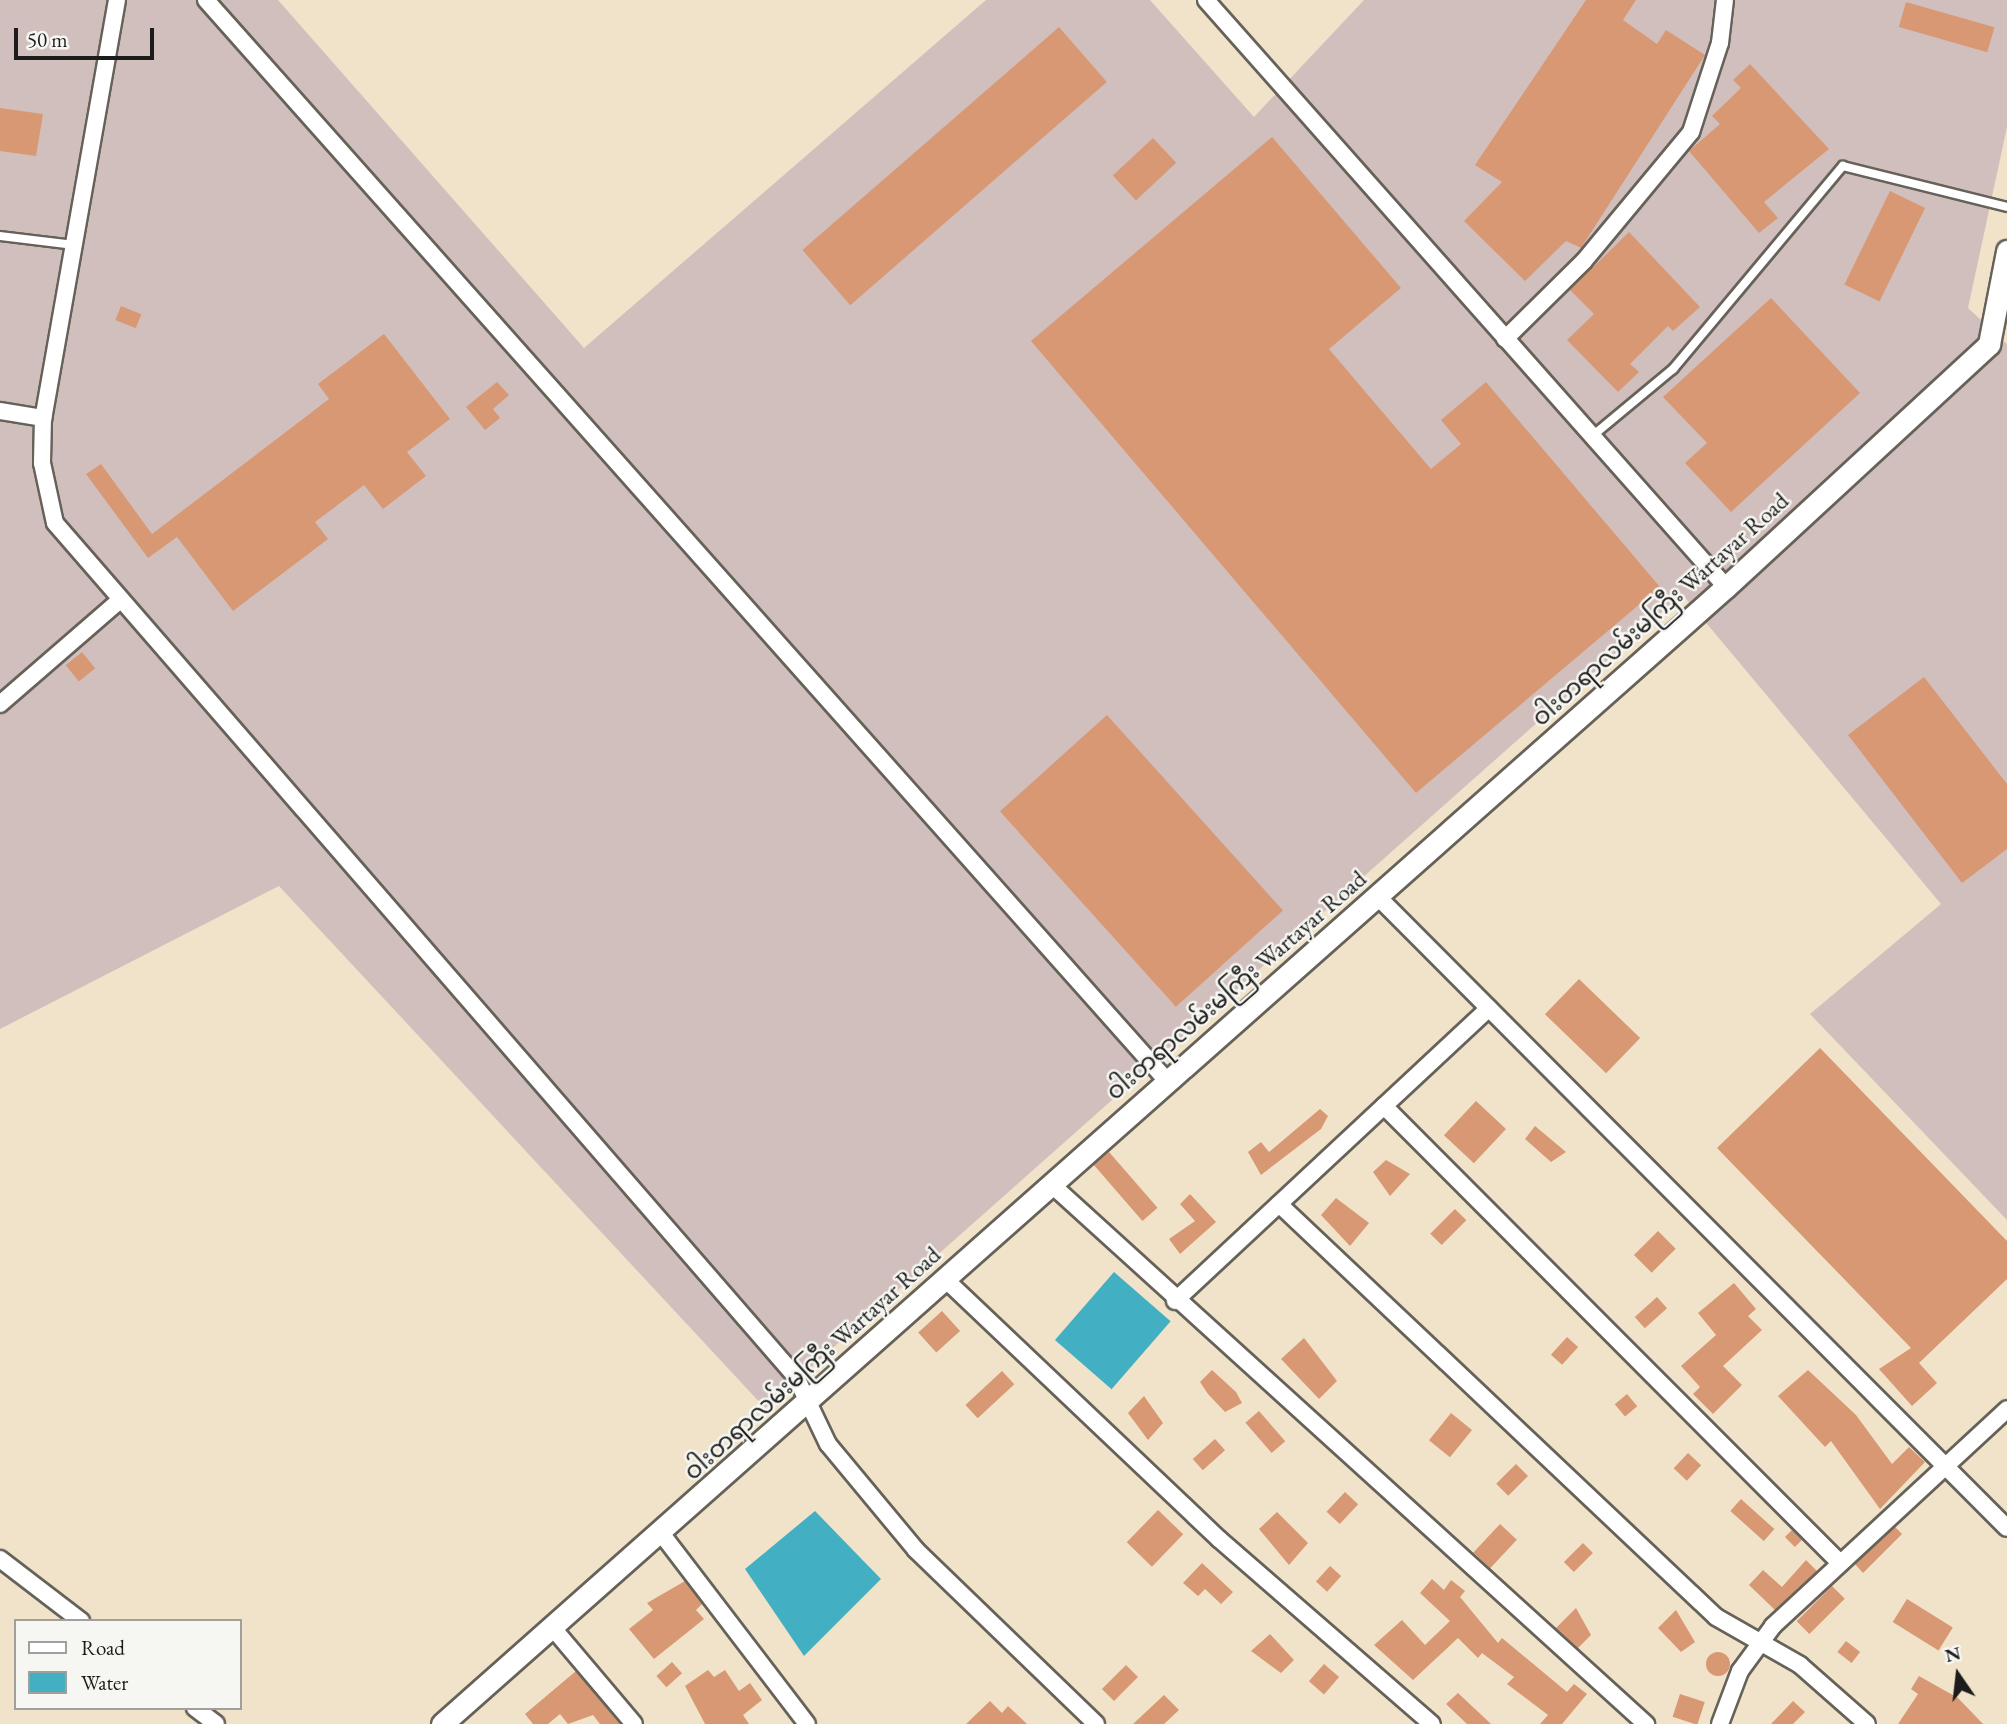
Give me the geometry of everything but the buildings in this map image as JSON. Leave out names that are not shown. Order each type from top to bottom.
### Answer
[{"type":"street","points":[[117,0],[43,418],[42,463],[55,523],[119,601],[796,1377],[828,1444],[916,1550],[1096,1724]]},
{"type":"street","points":[[206,0],[1167,1081]]},
{"type":"street","points":[[1206,0],[1726,587]]},
{"type":"street","points":[[1505,339],[1584,261],[1691,132],[1720,43],[1725,0]]},
{"type":"street","name":"ဝါးတရာလမ်းမကြီး Wartayar Road","points":[[442,1724],[661,1533],[1726,587],[1989,344],[2007,251]]},
{"type":"street","points":[[0,411],[43,418]]},
{"type":"street","points":[[0,704],[119,601]]},
{"type":"street","points":[[1377,896],[2007,1528]]},
{"type":"street","points":[[1175,1301],[1489,1009]]},
{"type":"street","points":[[1384,1106],[1840,1563]]},
{"type":"street","points":[[1051,1184],[1175,1301],[1646,1724]]},
{"type":"street","points":[[1279,1204],[1716,1617],[1800,1665],[1867,1724]]},
{"type":"street","points":[[945,1279],[1219,1539],[1432,1724]]},
{"type":"street","points":[[1720,1724],[1759,1642],[1944,1465],[2007,1409]]},
{"type":"street","points":[[661,1533],[807,1724]]},
{"type":"street","points":[[0,1559],[78,1619]]},
{"type":"street","points":[[552,1627],[634,1724]]},
{"type":"street","points":[[198,1710],[216,1724]]},
{"type":"lane","points":[[1591,437],[1674,369],[1843,166],[2007,207]]},
{"type":"lane","points":[[0,236],[74,245]]},
{"type":"shaded area","points":[[0,0],[278,0],[584,348],[986,0],[1150,0],[1254,117],[1364,0],[2007,0],[2007,127],[1968,308],[2007,344],[2007,1220],[1810,1014],[1941,904],[1682,594],[765,1408],[279,886],[0,1029]]},
{"type":"water","points":[[1114,1272],[1171,1321],[1112,1389],[1055,1340]]},
{"type":"water","points":[[815,1511],[881,1579],[804,1656],[745,1569]]}]
